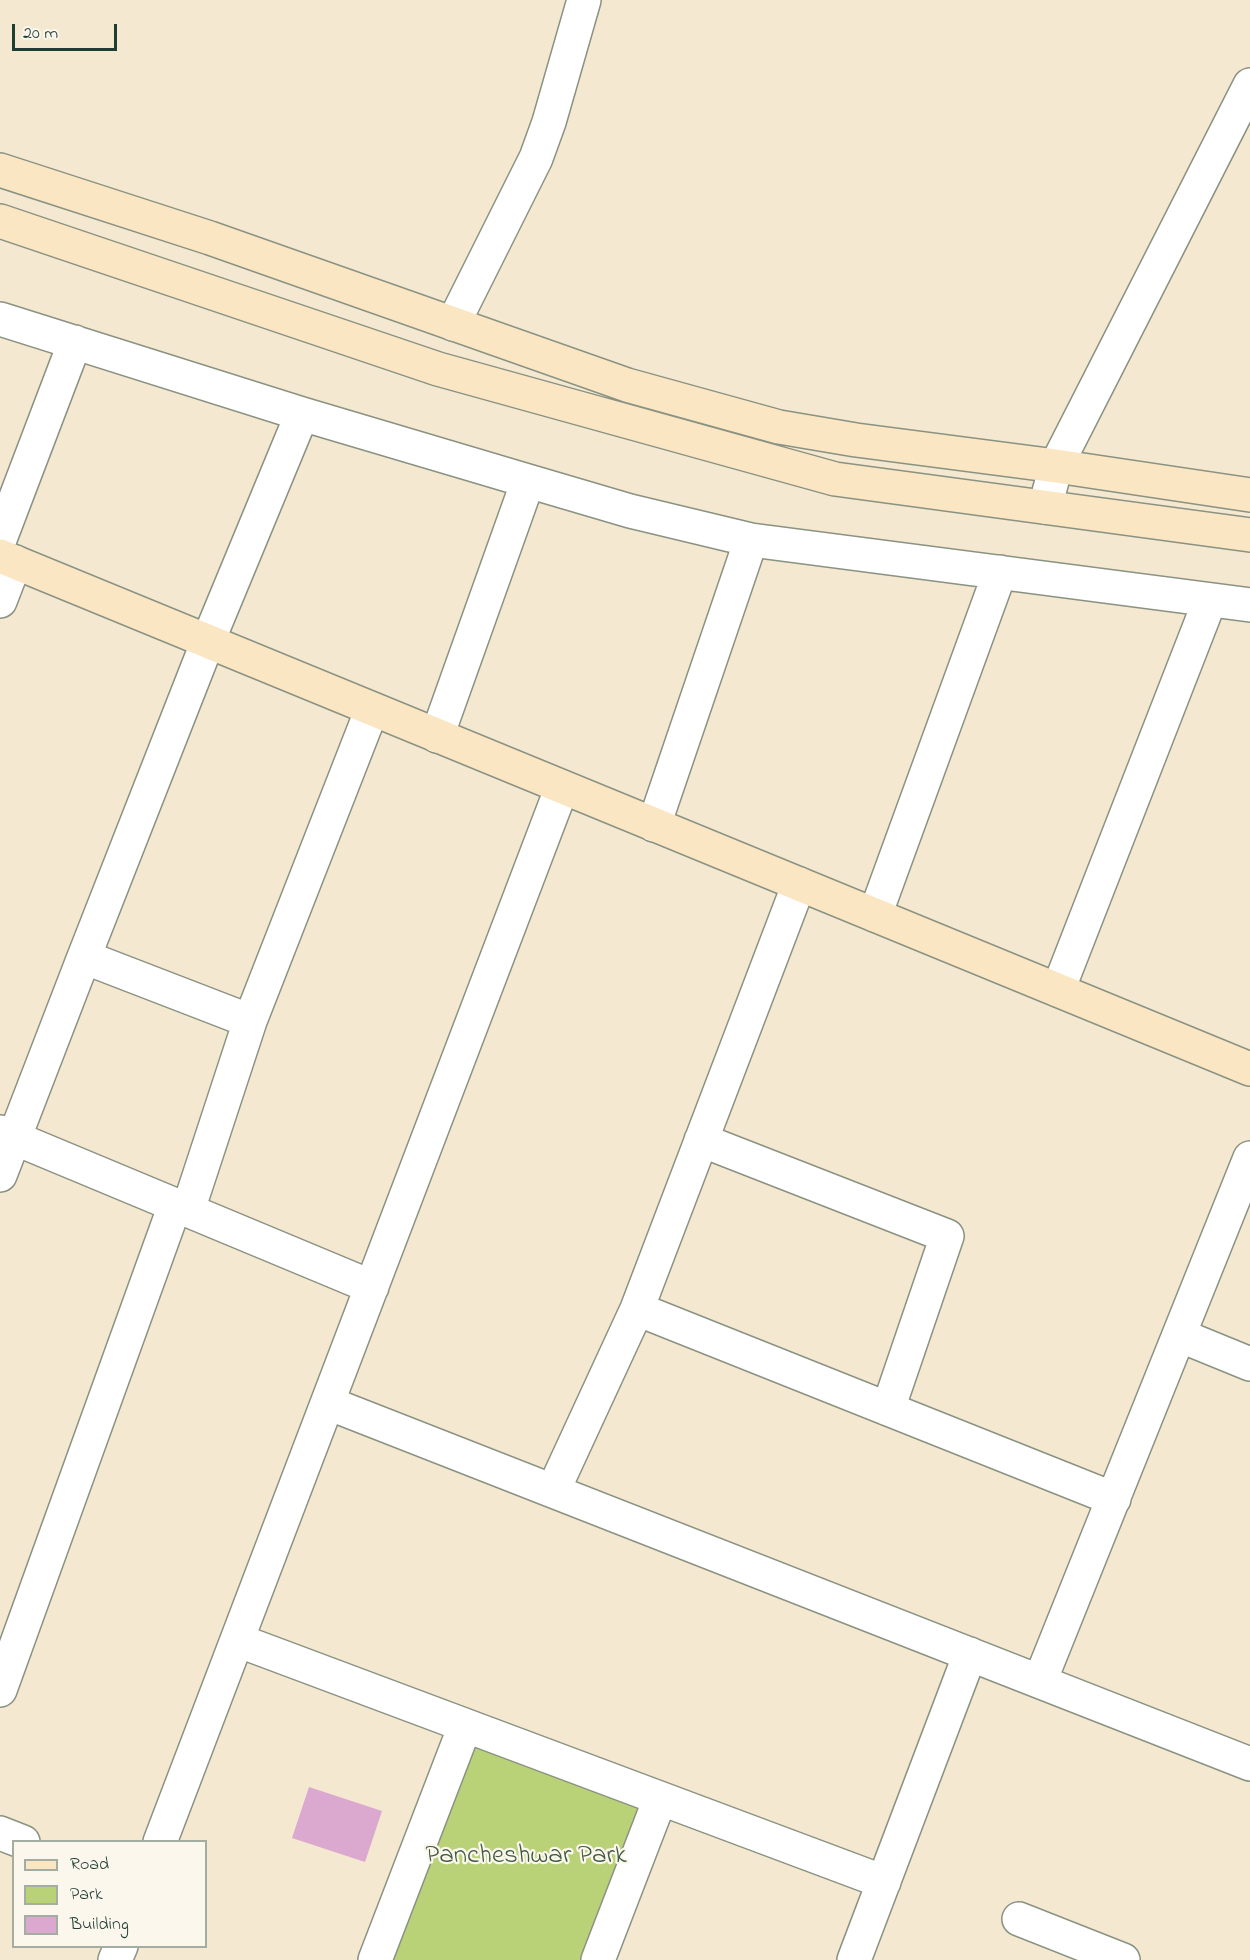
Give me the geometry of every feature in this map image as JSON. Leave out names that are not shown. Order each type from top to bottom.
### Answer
[{"type":"main road","points":[[0,170],[210,238],[627,385],[779,427],[856,440],[1056,466],[1250,495]]},
{"type":"main road","points":[[0,221],[438,369],[835,479],[1250,535]]},
{"type":"main road","points":[[5,552],[208,641],[1250,1069]]},
{"type":"street","points":[[453,324],[536,158],[585,0]]},
{"type":"street","points":[[1045,507],[1056,466],[1250,86]]},
{"type":"street","points":[[0,318],[302,414],[528,481],[630,511],[751,540],[1250,605]]},
{"type":"street","points":[[0,601],[5,552],[75,342]]},
{"type":"street","points":[[0,1174],[7,1135],[84,957],[208,641],[302,414]]},
{"type":"street","points":[[437,736],[528,481]]},
{"type":"street","points":[[654,825],[751,540]]},
{"type":"street","points":[[875,915],[1000,572]]},
{"type":"street","points":[[1058,990],[1209,600]]},
{"type":"street","points":[[0,1690],[12,1621],[182,1208],[250,1021],[372,709]]},
{"type":"street","points":[[161,1840],[562,787]]},
{"type":"street","points":[[554,1491],[637,1309],[799,884]]},
{"type":"street","points":[[84,957],[250,1021]]},
{"type":"street","points":[[7,1135],[372,1287]]},
{"type":"street","points":[[701,1140],[947,1236],[888,1409]]},
{"type":"street","points":[[1040,1682],[1250,1158]]},
{"type":"street","points":[[637,1309],[1114,1499]]},
{"type":"street","points":[[1179,1335],[1250,1364]]},
{"type":"street","points":[[328,1403],[1250,1764]]},
{"type":"street","points":[[237,1640],[884,1882]]},
{"type":"street","points":[[854,1960],[970,1654]]},
{"type":"street","points":[[375,1960],[465,1726]]},
{"type":"street","points":[[598,1960],[660,1799]]},
{"type":"street","points":[[0,1833],[18,1840]]},
{"type":"street","points":[[1019,1919],[1111,1958]]},
{"type":"green space","name":"Pancheshwar Park","points":[[465,1726],[660,1799],[598,1960],[375,1960]]},
{"type":"building","points":[[309,1787],[382,1811],[365,1862],[292,1838]]}]
